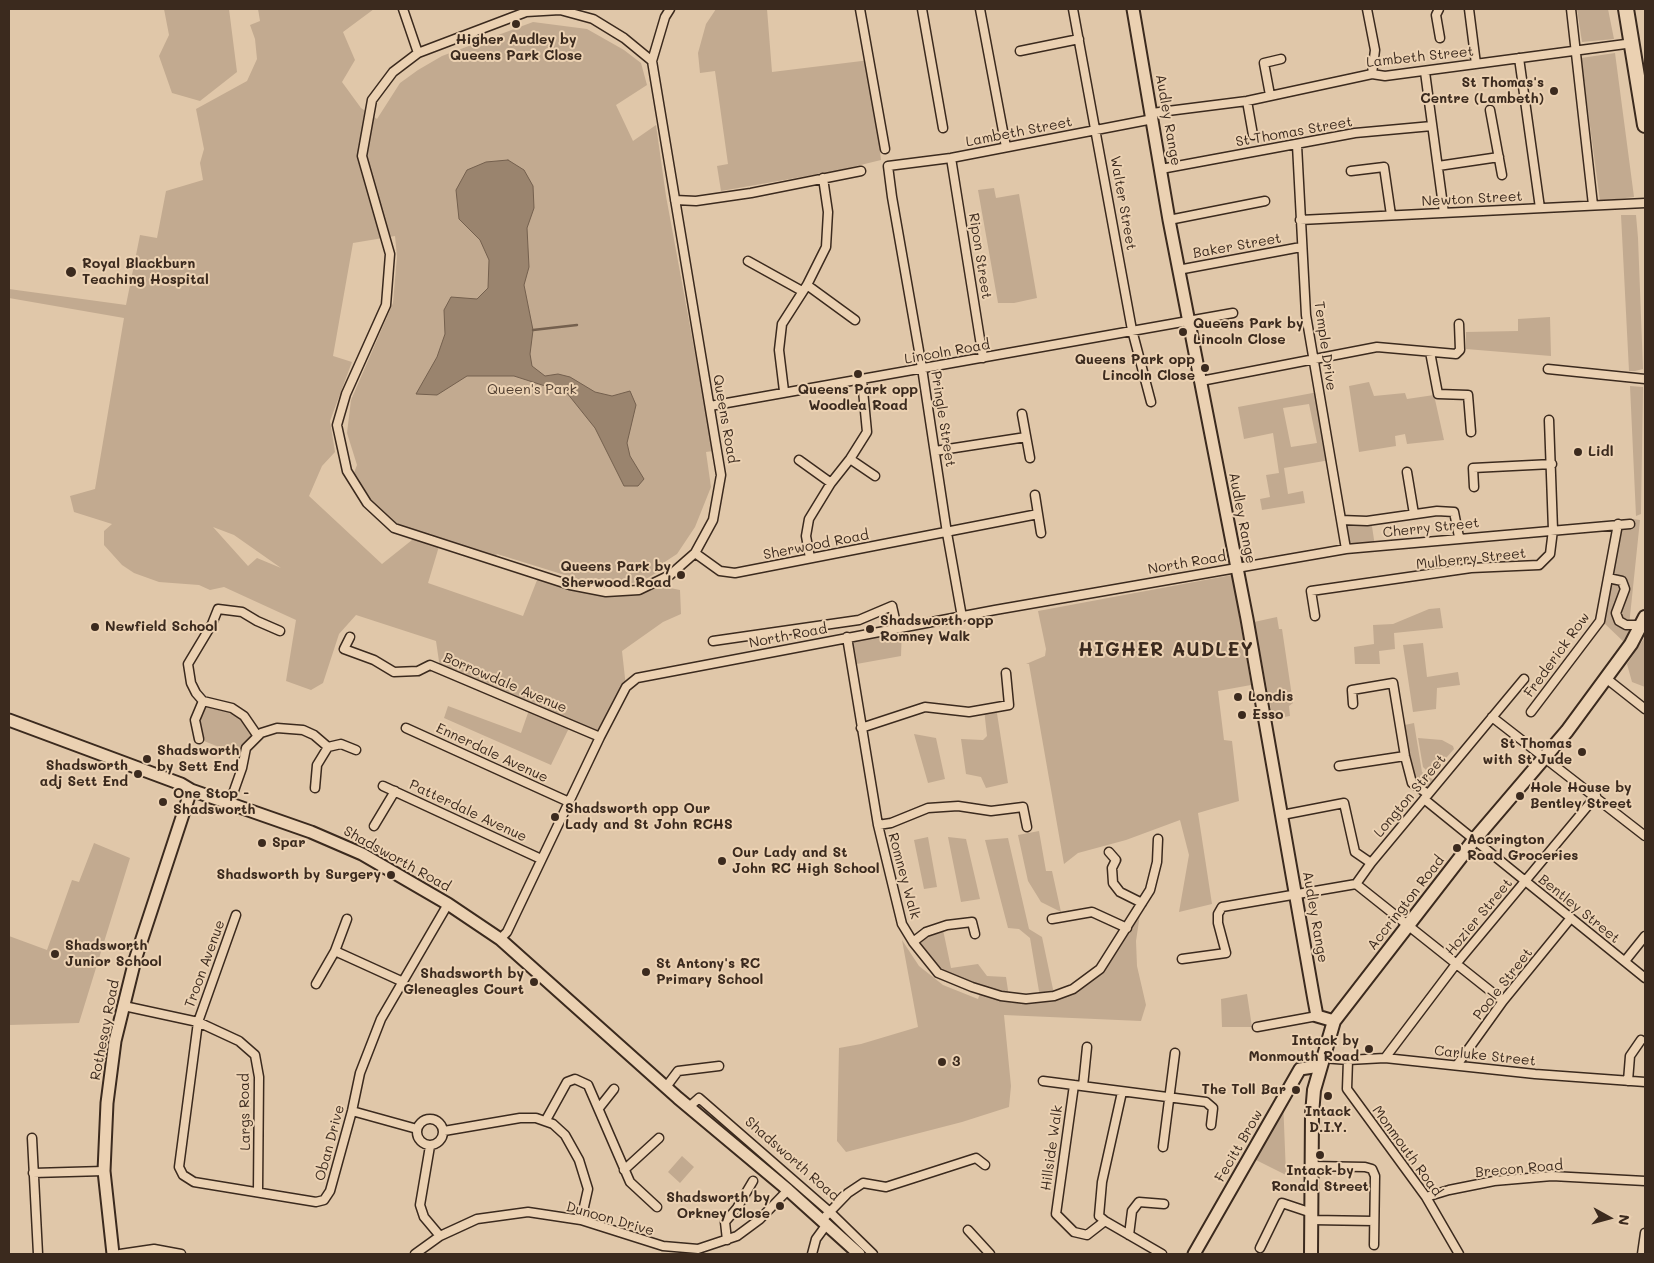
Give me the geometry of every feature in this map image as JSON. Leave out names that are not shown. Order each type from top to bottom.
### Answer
[{"type":"highway","points":[[1626,9],[1645,125]]},
{"type":"main road","name":"Accrington Road","points":[[1311,1254],[1312,1114],[1314,1090],[1334,1021],[1407,924],[1474,840],[1546,757],[1607,678],[1643,621]]},
{"type":"street","points":[[403,9],[418,53]]},
{"type":"street","points":[[652,61],[665,17],[670,9]]},
{"type":"street","points":[[860,9],[885,150]]},
{"type":"street","points":[[922,9],[943,128]]},
{"type":"street","points":[[980,9],[1006,147]]},
{"type":"street","name":"Walter Street","points":[[1073,9],[1097,130],[1132,330],[1151,402]]},
{"type":"street","name":"Audley Range","points":[[1133,9],[1178,270],[1236,567],[1318,1016]]},
{"type":"street","points":[[1367,9],[1375,50],[1372,74]]},
{"type":"street","points":[[1439,9],[1436,15],[1440,38]]},
{"type":"street","points":[[1469,9],[1476,64]]},
{"type":"street","points":[[1571,9],[1593,205]]},
{"type":"street","name":"Queens Road","points":[[560,10],[593,19],[624,38],[652,61],[721,476],[713,520],[695,553],[670,575],[639,590],[606,592],[570,585],[394,528],[367,503],[347,470],[337,425],[346,394],[386,305],[390,254],[362,156],[372,100],[393,72],[418,53],[526,12],[560,10]]},
{"type":"street","points":[[1020,51],[1079,39]]},
{"type":"street","name":"Lambeth Street","points":[[888,166],[951,158],[1097,130],[1152,116],[1247,100],[1372,74],[1385,76],[1425,72],[1633,43]]},
{"type":"street","points":[[1519,58],[1540,208]]},
{"type":"street","points":[[1270,95],[1264,63],[1281,59]]},
{"type":"street","points":[[1425,72],[1444,213]]},
{"type":"street","points":[[1247,100],[1253,135]]},
{"type":"street","points":[[1490,110],[1502,175]]},
{"type":"street","name":"St Thomas Street","points":[[1161,169],[1355,133],[1432,126]]},
{"type":"street","name":"Temple Drive","points":[[1297,144],[1306,315],[1346,549]]},
{"type":"street","points":[[1438,166],[1499,157]]},
{"type":"street","name":"Ripon Street","points":[[951,158],[983,358]]},
{"type":"street","name":"Pringle Street","points":[[888,166],[962,616]]},
{"type":"street","points":[[1351,171],[1384,167],[1391,215]]},
{"type":"street","points":[[675,200],[696,201],[751,193],[861,171]]},
{"type":"street","points":[[784,391],[779,350],[782,324],[826,247],[828,212],[822,178]]},
{"type":"street","points":[[1169,220],[1265,202]]},
{"type":"street","name":"Newton Street","points":[[1300,220],[1645,202]]},
{"type":"street","name":"Baker Street","points":[[1178,270],[1301,248]]},
{"type":"street","points":[[748,262],[804,288],[855,320]]},
{"type":"street","name":"Lincoln Road","points":[[710,406],[784,391],[862,380],[983,358],[1188,319],[1233,313]]},
{"type":"street","points":[[1201,381],[1312,358],[1377,347],[1430,352],[1459,352],[1459,324]]},
{"type":"street","points":[[1430,352],[1438,394],[1468,395],[1471,432]]},
{"type":"street","points":[[1548,369],[1645,379]]},
{"type":"street","points":[[810,558],[806,536],[809,519],[831,483],[850,459],[867,432],[862,380]]},
{"type":"street","points":[[1022,414],[1030,458]]},
{"type":"street","name":"Mulberry Street","points":[[1316,616],[1312,591],[1472,568],[1539,564],[1550,554],[1553,530],[1550,420]]},
{"type":"street","points":[[935,450],[1026,437]]},
{"type":"street","points":[[850,459],[874,476]]},
{"type":"street","points":[[800,460],[831,483]]},
{"type":"street","points":[[1474,487],[1473,468],[1552,464]]},
{"type":"street","points":[[1407,472],[1414,514]]},
{"type":"street","points":[[1035,496],[1041,533]]},
{"type":"street","points":[[1341,520],[1367,521],[1414,514],[1454,512],[1459,537]]},
{"type":"street","name":"Sherwood Road","points":[[695,553],[720,570],[735,573],[1038,514]]},
{"type":"street","name":"Frederick Row","points":[[1531,712],[1600,620],[1618,524]]},
{"type":"street","name":"Cherry Street","points":[[1236,567],[1346,549],[1459,537],[1630,524]]},
{"type":"street","name":"North Road","points":[[500,940],[507,932],[600,737],[626,687],[637,678],[897,628],[1236,567]]},
{"type":"street","points":[[1608,578],[1622,581],[1625,589],[1616,613],[1619,621],[1626,625],[1643,621]]},
{"type":"street","points":[[713,641],[859,620],[892,606],[897,628]]},
{"type":"street","points":[[257,736],[244,716],[232,708],[203,700],[196,693],[191,683],[188,664],[212,624],[218,609],[242,612],[280,631]]},
{"type":"street","name":"Borrowdale Avenue","points":[[350,638],[344,649],[374,660],[394,672],[418,671],[430,665],[600,737]]},
{"type":"street","name":"Romney Walk","points":[[847,638],[878,825],[902,924],[913,942],[938,973],[972,988],[1001,996],[1026,999],[1054,996],[1073,989],[1100,969],[1150,890],[1157,862],[1158,839]]},
{"type":"street","points":[[861,728],[925,706],[970,712],[1009,705],[1006,673]]},
{"type":"street","points":[[1607,678],[1645,709]]},
{"type":"street","name":"Longton Street","points":[[1356,884],[1371,863],[1524,679]]},
{"type":"street","name":"Bentley Street","points":[[1353,704],[1352,690],[1392,683],[1405,756],[1412,783],[1474,840],[1570,920],[1645,978]]},
{"type":"street","points":[[198,739],[195,720],[203,700]]},
{"type":"street","points":[[1492,716],[1645,836]]},
{"type":"street","name":"Shadsworth Road","points":[[9,720],[354,850],[448,904],[500,940],[689,1107],[788,1190],[873,1254]]},
{"type":"street","points":[[230,802],[242,768],[246,748],[257,736],[277,728],[297,729],[314,735],[328,747]]},
{"type":"street","name":"Ennerdale Avenue","points":[[406,728],[569,802]]},
{"type":"street","points":[[316,788],[317,765],[328,747],[341,744],[356,750]]},
{"type":"street","points":[[1338,766],[1405,756]]},
{"type":"street","name":"Patterdale Avenue","points":[[383,786],[541,859]]},
{"type":"street","name":"Rothesay Road","points":[[113,1254],[104,1171],[107,1103],[116,1040],[135,960],[191,790]]},
{"type":"street","points":[[374,826],[395,791]]},
{"type":"street","name":"Hozier Street","points":[[1385,1058],[1456,964],[1596,796]]},
{"type":"street","points":[[1282,815],[1344,803],[1355,852],[1371,863]]},
{"type":"street","points":[[878,825],[891,823],[928,808],[958,806],[991,811],[1023,807],[1027,827]]},
{"type":"street","points":[[1109,852],[1116,860],[1112,868],[1113,882],[1120,892],[1142,903]]},
{"type":"street","points":[[1182,959],[1226,953],[1218,923],[1218,914],[1222,907],[1356,884],[1503,1001]]},
{"type":"street","name":"Oban Drive","points":[[198,1022],[179,1167],[183,1175],[194,1182],[316,1202],[324,1200],[330,1190],[352,1111],[360,1073],[381,1019],[401,981],[448,904]]},
{"type":"street","points":[[1052,919],[1092,912],[1127,928]]},
{"type":"street","name":"Troon Avenue","points":[[198,1022],[236,915]]},
{"type":"street","points":[[316,984],[335,951],[347,919]]},
{"type":"street","name":"Poole Street","points":[[1457,1065],[1503,1001],[1570,920]]},
{"type":"street","points":[[913,942],[926,932],[942,925],[972,922],[975,934]]},
{"type":"street","points":[[1625,961],[1645,936]]},
{"type":"street","points":[[335,951],[401,981]]},
{"type":"street","name":"Largs Road","points":[[124,1006],[198,1022],[239,1041],[255,1055],[259,1077],[258,1191]]},
{"type":"street","points":[[1257,1027],[1318,1016],[1334,1021]]},
{"type":"street","points":[[1628,1081],[1630,1056],[1641,1040]]},
{"type":"street","points":[[1083,1086],[1087,1047]]},
{"type":"street","points":[[1164,1147],[1175,1053]]},
{"type":"street","name":"Carluke Street","points":[[1321,1062],[1385,1058],[1535,1074],[1645,1082]]},
{"type":"street","name":"Monmouth Road","points":[[1348,1060],[1347,1089],[1426,1197],[1459,1254]]},
{"type":"street","name":"Fecitt Brow","points":[[1194,1254],[1300,1069],[1321,1062]]},
{"type":"street","points":[[666,1087],[678,1071],[719,1066]]},
{"type":"street","points":[[546,1120],[563,1085],[570,1080],[578,1080],[588,1086],[630,1182],[656,1207]]},
{"type":"street","points":[[1043,1081],[1206,1102],[1213,1108],[1211,1125]]},
{"type":"street","name":"Hillside Walk","points":[[1074,1085],[1056,1214],[1074,1232],[1087,1235],[1105,1222]]},
{"type":"street","points":[[599,1108],[614,1089]]},
{"type":"street","points":[[1122,1092],[1102,1182],[1099,1216],[1105,1222],[1162,1254]]},
{"type":"street","name":"Shadsworth Road","points":[[689,1107],[699,1098],[827,1219],[859,1254]]},
{"type":"street","points":[[352,1111],[417,1129]]},
{"type":"street","points":[[430,1146],[420,1141],[417,1129],[420,1122],[431,1118],[439,1122],[444,1131]]},
{"type":"street","points":[[444,1131],[520,1118],[546,1120],[565,1135],[579,1160],[588,1189],[581,1220]]},
{"type":"street","points":[[430,1146],[440,1141],[444,1131]]},
{"type":"street","points":[[32,1138],[38,1254]]},
{"type":"street","points":[[624,1170],[658,1138]]},
{"type":"street","points":[[430,1146],[420,1205],[424,1216],[440,1236]]},
{"type":"street","points":[[812,1254],[816,1239],[827,1219],[848,1193],[863,1183],[886,1187],[976,1158],[985,1165]]},
{"type":"street","points":[[1312,1166],[1365,1167],[1372,1169],[1375,1176],[1374,1245]]},
{"type":"street","points":[[33,1173],[104,1171]]},
{"type":"street","name":"Brecon Road","points":[[1426,1197],[1449,1190],[1494,1181],[1552,1176],[1645,1181]]},
{"type":"street","points":[[727,1240],[725,1222],[737,1208],[753,1181]]},
{"type":"street","name":"Dunoon Drive","points":[[415,1254],[440,1236],[477,1219],[528,1212],[581,1220],[662,1250],[698,1250],[737,1236],[760,1219],[788,1190]]},
{"type":"street","points":[[1129,1234],[1132,1211],[1139,1202],[1164,1204]]},
{"type":"street","points":[[1260,1248],[1282,1203],[1312,1216],[1374,1221]]},
{"type":"street","points":[[968,1230],[990,1254]]},
{"type":"street","points":[[1642,1254],[1645,1233]]},
{"type":"street","points":[[120,1254],[154,1250],[180,1254]]},
{"type":"green space","points":[[164,9],[229,9],[237,72],[200,101],[172,93],[159,56],[169,35]]},
{"type":"green space","name":"Queen's Park","points":[[258,9],[374,9],[343,32],[355,60],[342,82],[361,108],[377,119],[400,83],[418,70],[442,56],[533,22],[587,29],[624,50],[641,63],[647,85],[616,105],[633,141],[656,125],[666,196],[713,451],[706,452],[711,487],[695,527],[677,554],[657,567],[661,570],[646,579],[626,585],[597,585],[497,554],[492,559],[440,543],[428,583],[523,616],[539,575],[606,592],[650,584],[680,590],[681,614],[663,622],[622,651],[626,687],[600,737],[570,726],[551,765],[444,718],[448,706],[521,733],[529,710],[441,675],[436,641],[356,615],[339,634],[323,683],[311,690],[286,681],[296,620],[224,587],[210,590],[199,585],[159,582],[134,573],[122,565],[104,545],[104,531],[112,524],[74,512],[70,496],[95,489],[124,318],[9,298],[9,289],[126,305],[140,235],[157,238],[166,191],[203,180],[200,163],[204,149],[196,109],[247,81],[257,59],[255,39],[250,25],[260,21]],"holes":[[[395,236],[397,256],[393,303],[351,400],[347,433],[357,465],[352,478],[394,528],[417,536],[382,564],[309,496],[322,466],[335,452],[330,421],[352,362],[333,356],[353,243]],[[213,527],[234,535],[281,568],[257,558],[248,566]]]},
{"type":"green space","points":[[716,9],[767,9],[772,72],[870,60],[881,160],[836,171],[721,191],[717,166],[728,164],[715,71],[700,73],[698,53],[706,24]]},
{"type":"green space","points":[[1577,9],[1608,9],[1614,39],[1582,42]]},
{"type":"green space","points":[[1615,53],[1634,197],[1600,201],[1581,58]]},
{"type":"green space","points":[[994,188],[996,198],[1019,194],[1037,298],[1014,303],[998,303],[978,190]]},
{"type":"green space","points":[[1621,215],[1636,215],[1643,369],[1635,371],[1629,371]]},
{"type":"green space","points":[[1550,317],[1551,356],[1466,349],[1466,332],[1518,331],[1518,319]]},
{"type":"green space","points":[[1369,382],[1374,396],[1405,393],[1407,399],[1434,395],[1444,440],[1407,444],[1405,434],[1395,436],[1396,446],[1359,452],[1349,386]]},
{"type":"green space","points":[[1630,386],[1643,387],[1641,514],[1636,516]]},
{"type":"green space","points":[[1318,392],[1330,460],[1284,468],[1288,494],[1303,491],[1305,503],[1262,510],[1260,499],[1270,497],[1266,475],[1279,473],[1273,433],[1244,439],[1238,407]],"holes":[[[1309,404],[1317,443],[1291,447],[1283,408]]]},
{"type":"green space","points":[[1633,519],[1640,520],[1627,645],[1603,622],[1622,528],[1632,527]]},
{"type":"green space","points":[[1341,520],[1371,520],[1375,546],[1346,549]]},
{"type":"green space","points":[[1232,575],[1251,685],[1218,691],[1224,740],[1232,741],[1239,801],[1198,813],[1212,904],[1179,912],[1189,855],[1180,820],[1126,840],[1078,853],[1064,864],[1029,664],[1026,664],[1045,656],[1046,649],[1038,611]]},
{"type":"green space","points":[[1440,608],[1443,628],[1394,633],[1395,649],[1379,651],[1380,664],[1355,664],[1354,647],[1374,644],[1373,625],[1393,624],[1429,609]]},
{"type":"green space","points":[[1277,617],[1279,629],[1282,629],[1293,703],[1289,706],[1290,716],[1273,719],[1254,622]]},
{"type":"green space","points":[[902,627],[901,656],[851,665],[847,637]]},
{"type":"green space","points":[[1645,637],[1645,687],[1632,682],[1627,664]]},
{"type":"green space","points":[[1423,643],[1427,677],[1458,672],[1460,685],[1437,688],[1436,709],[1413,712],[1403,645]]},
{"type":"green space","points":[[203,701],[244,716],[257,735],[244,757],[199,739],[195,720]]},
{"type":"green space","points":[[996,707],[1008,783],[986,788],[981,777],[966,774],[961,739],[983,740],[987,736],[984,709]]},
{"type":"green space","points":[[1414,723],[1422,772],[1438,783],[1428,794],[1412,783],[1400,726]]},
{"type":"green space","points":[[914,734],[936,738],[945,779],[928,783]]},
{"type":"green space","points":[[1418,738],[1442,740],[1453,746],[1454,749],[1431,775],[1423,767]]},
{"type":"green space","points":[[1039,831],[1046,871],[1052,871],[1061,912],[1041,902],[1028,881],[1018,835]]},
{"type":"green space","points":[[928,837],[937,887],[924,889],[914,840]]},
{"type":"green space","points":[[948,837],[966,839],[980,899],[961,902]]},
{"type":"green space","points":[[1008,838],[1029,929],[1042,937],[1054,994],[1073,989],[1100,969],[1135,914],[1140,914],[1136,941],[1137,966],[1146,1005],[1141,1021],[1004,1015],[1011,1086],[1009,1107],[962,1122],[846,1152],[837,1141],[839,1048],[861,1044],[918,1027],[902,940],[919,966],[943,985],[978,999],[980,993],[938,973],[913,942],[942,925],[951,968],[978,964],[987,976],[1006,977],[1009,997],[1015,998],[1011,1003],[1041,1003],[1030,938],[1019,929],[1008,928],[985,840]]},
{"type":"green space","points":[[94,843],[130,858],[79,1023],[9,1025],[9,936],[47,950],[72,880],[79,882]]},
{"type":"green space","points":[[1247,994],[1252,1027],[1222,1027],[1221,999]]},
{"type":"green space","points":[[1283,1099],[1286,1175],[1250,1157]]},
{"type":"green space","points":[[682,1156],[694,1167],[680,1183],[668,1172]]},
{"type":"shaded area","points":[[508,160],[524,170],[533,186],[534,208],[527,228],[529,267],[524,285],[533,330],[530,354],[532,366],[545,376],[558,374],[570,377],[595,392],[612,396],[630,391],[636,405],[627,443],[630,456],[644,479],[638,486],[624,486],[595,428],[567,393],[514,376],[467,376],[437,395],[416,394],[437,357],[445,334],[444,310],[451,297],[477,299],[488,288],[489,260],[480,240],[459,219],[456,190],[467,170],[486,162]]},
{"type":"waterway","points":[[533,330],[577,325]]},
{"type":"place","name":"Higher Audley by Queens Park Close","points":[[516,24]]},
{"type":"place","name":"St Thomas's Centre (Lambeth)","points":[[1554,91]]},
{"type":"place","name":"Royal Blackburn Teaching Hospital","points":[[71,272]]},
{"type":"place","name":"Queens Park by Lincoln Close","points":[[1183,332]]},
{"type":"place","name":"Queens Park opp Lincoln Close","points":[[1205,368]]},
{"type":"place","name":"Queens Park opp Woodlea Road","points":[[858,374]]},
{"type":"place","name":"Lidl","points":[[1578,452]]},
{"type":"place","name":"Queens Park by Sherwood Road","points":[[681,575]]},
{"type":"place","name":"Newfield School","points":[[95,627]]},
{"type":"place","name":"Shadsworth opp Romney Walk","points":[[870,629]]},
{"type":"place","name":"Londis","points":[[1238,697]]},
{"type":"place","name":"Esso","points":[[1242,715]]},
{"type":"place","name":"St Thomas with St Jude","points":[[1582,752]]},
{"type":"place","name":"Shadsworth by Sett End","points":[[147,759]]},
{"type":"place","name":"Shadsworth adj Sett End","points":[[138,774]]},
{"type":"place","name":"Hole House by Bentley Street","points":[[1520,796]]},
{"type":"place","name":"One Stop - Shadsworth","points":[[163,802]]},
{"type":"place","name":"Shadsworth opp Our Lady and St John RCHS","points":[[555,817]]},
{"type":"place","name":"Spar","points":[[262,843]]},
{"type":"place","name":"Accrington Road Groceries","points":[[1457,848]]},
{"type":"place","name":"Our Lady and St John RC High School","points":[[722,861]]},
{"type":"place","name":"Shadsworth by Surgery","points":[[391,875]]},
{"type":"place","name":"Shadsworth Junior School","points":[[55,954]]},
{"type":"place","name":"St Antony's RC Primary School","points":[[646,972]]},
{"type":"place","name":"Shadsworth by Gleneagles Court","points":[[534,982]]},
{"type":"place","name":"Intack by Monmouth Road","points":[[1369,1049]]},
{"type":"place","name":"3","points":[[942,1062]]},
{"type":"place","name":"The Toll Bar","points":[[1296,1090]]},
{"type":"place","name":"Intack D.I.Y.","points":[[1328,1096]]},
{"type":"place","name":"Intack by Ronald Street","points":[[1320,1155]]},
{"type":"place","name":"Shadsworth by Orkney Close","points":[[780,1206]]},
{"type":"district","name":"HIGHER AUDLEY","points":[[1166,650]]}]
